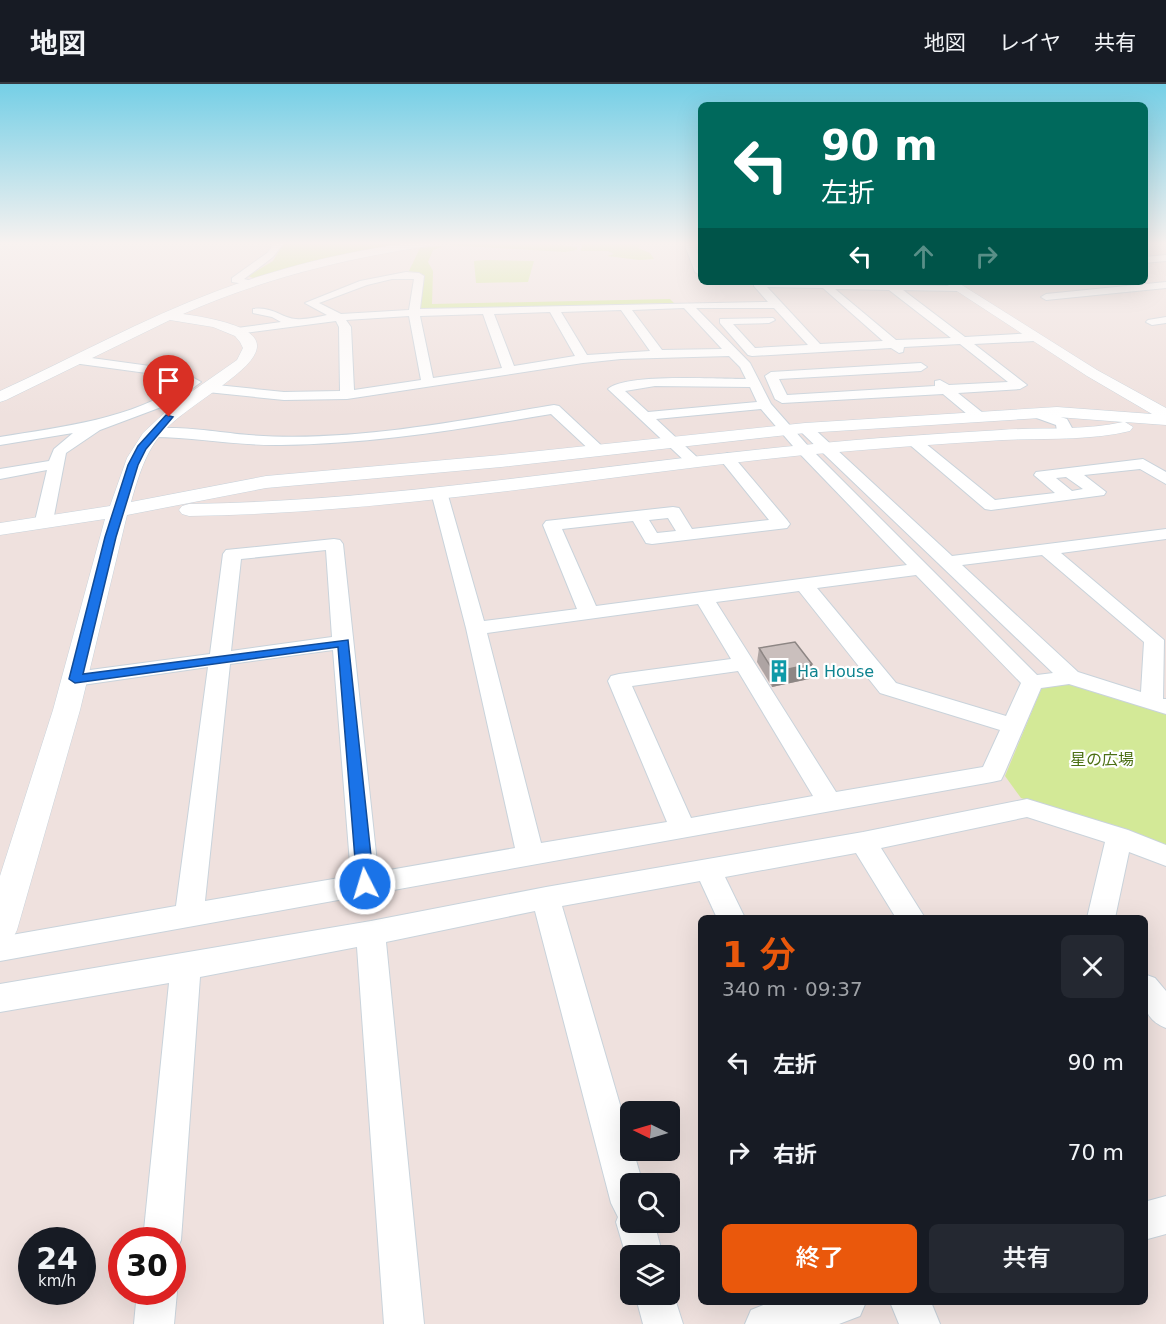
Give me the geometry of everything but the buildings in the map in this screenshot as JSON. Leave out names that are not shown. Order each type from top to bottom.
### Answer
[{"type":"street","points":[[0,397],[170,316],[207,301]]},
{"type":"street","points":[[316,301],[310,303],[339,317],[345,327],[347,395]]},
{"type":"street","points":[[416,301],[414,312],[428,383]]},
{"type":"street","points":[[773,301],[817,348]]},
{"type":"street","points":[[843,301],[978,416]]},
{"type":"street","points":[[910,301],[1020,385],[782,399],[771,376],[921,368]]},
{"type":"street","points":[[978,301],[1166,415]]},
{"type":"street","points":[[687,305],[746,366],[765,405],[804,450],[1032,682]]},
{"type":"street","points":[[237,332],[339,317],[414,312],[777,305]]},
{"type":"street","points":[[624,307],[659,354]]},
{"type":"street","points":[[554,309],[583,359]]},
{"type":"street","points":[[257,311],[284,317],[291,323]]},
{"type":"street","points":[[488,311],[509,369]]},
{"type":"street","points":[[0,930],[75,679],[118,511],[133,465],[153,433],[187,401],[238,368],[248,357],[250,347],[247,339],[237,332],[201,321],[170,316]]},
{"type":"street","points":[[790,319],[724,321],[752,352],[1035,337]]},
{"type":"street","points":[[1152,322],[1166,320]]},
{"type":"street","points":[[207,388],[284,396],[347,395],[583,359],[733,352]]},
{"type":"street","points":[[44,521],[59,452],[64,447],[98,425],[136,408],[164,401],[194,382],[179,374],[77,360]]},
{"type":"street","points":[[694,462],[615,389],[654,382],[755,382]]},
{"type":"street","points":[[646,416],[765,405]]},
{"type":"street","points":[[153,433],[180,432],[252,440],[303,440],[460,425],[554,409],[599,451]]},
{"type":"street","points":[[0,529],[118,511],[266,482],[599,451],[806,428],[1036,414],[1088,413],[1166,421]]},
{"type":"street","points":[[1036,414],[1062,423],[1065,428],[1063,433]]},
{"type":"street","points":[[118,511],[263,509],[439,492],[804,450],[1101,432],[1166,421]]},
{"type":"street","points":[[0,441],[98,425]]},
{"type":"street","points":[[806,428],[1070,677]]},
{"type":"street","points":[[915,442],[991,505],[1098,492],[1069,472]]},
{"type":"street","points":[[638,516],[652,539],[781,524],[727,458]]},
{"type":"street","points":[[0,474],[57,464]]},
{"type":"street","points":[[1070,496],[1042,475],[1143,464],[1166,479]]},
{"type":"street","points":[[439,492],[476,628],[530,855]]},
{"type":"street","points":[[589,613],[552,525],[673,512],[687,535]]},
{"type":"street","points":[[946,562],[1166,534]]},
{"type":"street","points":[[1144,537],[1166,552]]},
{"type":"street","points":[[189,915],[232,554],[334,544],[365,884]]},
{"type":"street","points":[[1032,682],[1070,677],[1159,704],[1154,640],[1045,549]]},
{"type":"street","points":[[476,628],[920,569]]},
{"type":"street","points":[[804,585],[888,688],[1013,726]]},
{"type":"street","points":[[704,598],[830,803]]},
{"type":"street","points":[[75,679],[344,642]]},
{"type":"street","points":[[682,829],[620,681],[745,664]]},
{"type":"street","points":[[0,949],[992,774],[1032,682]]},
{"type":"street","points":[[0,998],[186,967],[546,898],[863,842],[1027,808],[1119,837],[1166,856]]},
{"type":"street","points":[[1102,915],[1119,837]]},
{"type":"street","points":[[863,842],[909,915]]},
{"type":"street","points":[[708,870],[730,915]]},
{"type":"street","points":[[546,898],[622,1173]]},
{"type":"street","points":[[370,933],[404,1324]]},
{"type":"street","points":[[163,1227],[186,967]]},
{"type":"street","points":[[1148,992],[1166,1014]]},
{"type":"street","points":[[1148,1220],[1166,1215]]},
{"type":"street","points":[[154,1324],[156,1305]]},
{"type":"street","points":[[658,1305],[663,1324]]},
{"type":"street","points":[[765,1324],[835,1305]]},
{"type":"street","points":[[911,1305],[920,1324]]},
{"type":"green space","points":[[418,301],[432,301],[432,304],[581,301],[672,301],[674,303],[417,310]]},
{"type":"green space","name":"星の広場","points":[[1074,683],[1166,713],[1166,847],[1021,798],[1005,776],[1042,687]]},
{"type":"place","name":"Ha House","points":[[779,671]]},
{"type":"route","points":[[169,417],[141,448],[133,465],[111,537],[75,679],[344,642],[365,884]]}]
